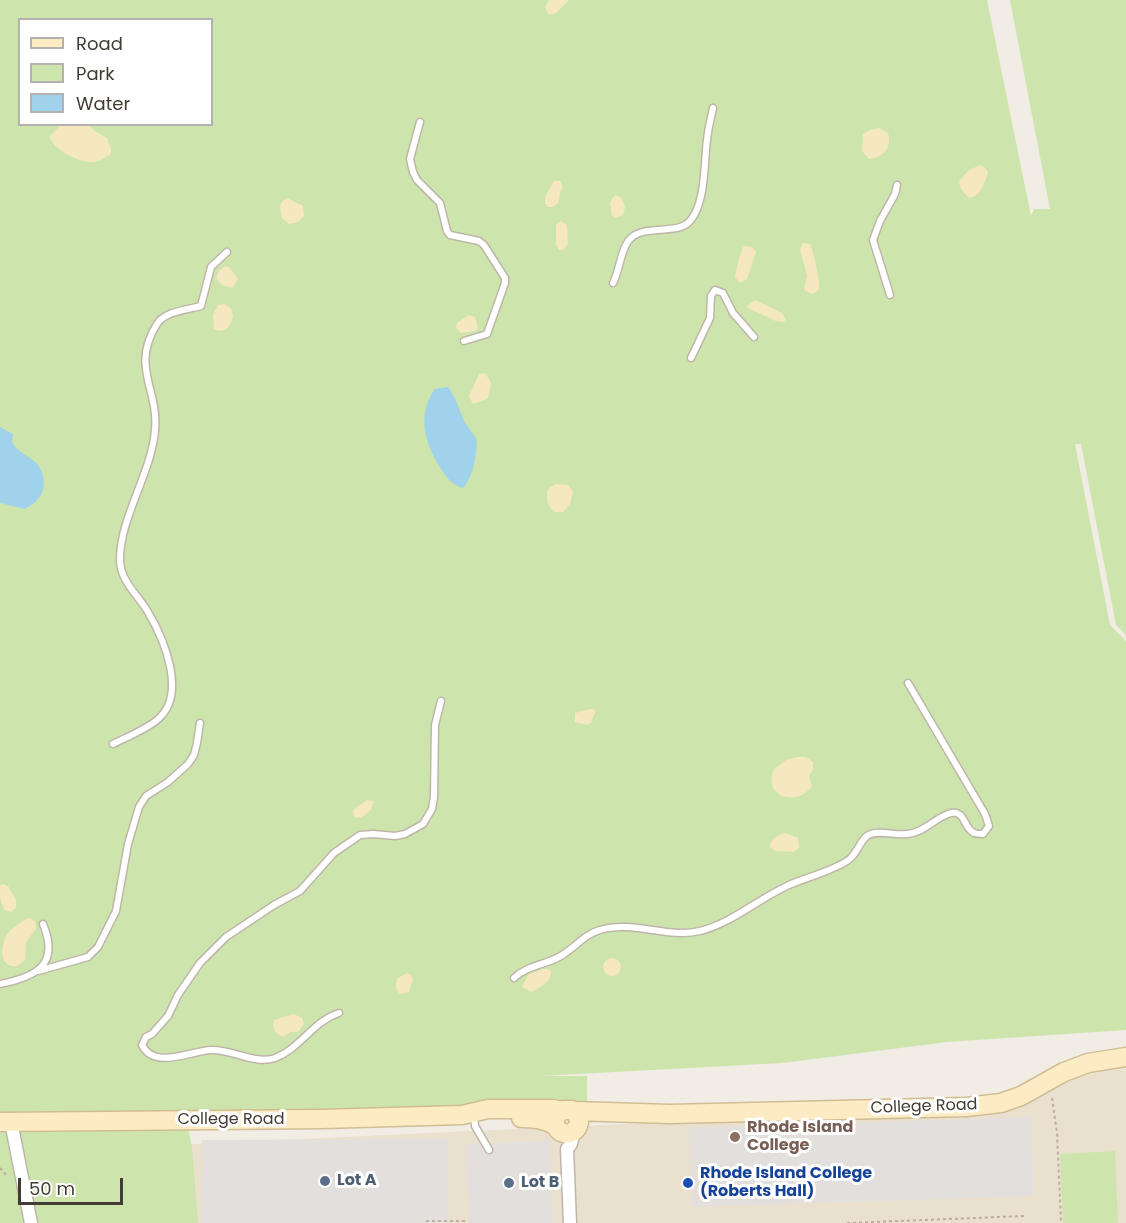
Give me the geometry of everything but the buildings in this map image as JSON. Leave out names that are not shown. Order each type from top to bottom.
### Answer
[{"type":"street","name":"College Road","points":[[6,1122],[322,1119],[470,1115],[488,1109],[553,1109],[567,1126],[595,1110],[605,1113],[681,1113],[966,1107],[1001,1103],[1021,1096],[1064,1072],[1088,1063],[1126,1057]]},
{"type":"street","points":[[6,1122],[32,1223]]},
{"type":"street","points":[[567,1126],[570,1222]]},
{"type":"lane","points":[[613,283],[627,242],[634,235],[678,227],[687,224],[692,219],[701,190],[713,108]]},
{"type":"lane","points":[[420,122],[411,159],[417,180],[440,202],[450,235],[479,241],[505,278],[504,291],[487,334],[464,341]]},
{"type":"lane","points":[[890,295],[873,240],[897,185]]},
{"type":"lane","points":[[113,744],[156,722],[170,703],[172,686],[165,645],[147,611],[124,577],[120,560],[127,525],[150,458],[155,431],[155,412],[144,360],[157,324],[164,316],[201,306],[211,267],[227,252]]},
{"type":"lane","points":[[691,358],[710,318],[711,296],[715,290],[723,293],[733,313],[754,337]]},
{"type":"lane","points":[[514,978],[522,970],[557,958],[570,951],[590,934],[604,929],[631,927],[684,933],[709,928],[787,886],[848,860],[867,836],[873,833],[911,834],[949,813],[958,813],[974,833],[983,834],[989,826],[985,814],[908,683]]},
{"type":"lane","points":[[339,1013],[317,1024],[286,1053],[267,1060],[216,1050],[156,1057],[148,1054],[142,1045],[146,1037],[152,1034],[168,1016],[178,995],[200,963],[226,937],[274,905],[300,891],[334,853],[360,835],[395,836],[405,834],[423,824],[432,809],[434,797],[435,724],[441,701]]},
{"type":"lane","points":[[0,984],[20,980],[38,971],[88,957],[98,947],[116,911],[128,844],[140,807],[146,796],[168,782],[188,764],[194,755],[200,723]]},
{"type":"lane","points":[[38,971],[47,958],[48,946],[43,924]]},
{"type":"lane","points":[[470,1115],[489,1150]]},
{"type":"path","points":[[1053,1098],[1061,1223]]},
{"type":"path","points":[[847,1223],[1025,1216]]},
{"type":"path","points":[[426,1221],[466,1221]]},
{"type":"shaded area","name":"Rhode Island College","points":[[1126,1069],[1126,1223],[0,1223],[0,1153],[689,1121],[976,1116],[993,1114],[1024,1105],[1082,1075],[1095,1071]]},
{"type":"shaded area","points":[[1031,1117],[1034,1196],[692,1207],[689,1128]]},
{"type":"shaded area","name":"Lot A","points":[[448,1139],[449,1223],[202,1223],[202,1140]]},
{"type":"shaded area","name":"Lot B","points":[[549,1141],[553,1223],[469,1223],[466,1144]]},
{"type":"green space","points":[[0,0],[987,0],[1031,216],[1034,209],[1050,209],[1010,0],[1126,0],[1126,635],[1116,625],[1081,444],[1075,444],[1110,625],[1126,641],[1126,1030],[947,1042],[782,1063],[540,1076],[587,1076],[587,1104],[186,1117],[192,1147],[198,1223],[0,1223]]},
{"type":"green space","points":[[1115,1151],[1118,1223],[1063,1223],[1060,1154]]},
{"type":"sand","points":[[549,0],[569,0],[556,13],[549,15],[545,8]]},
{"type":"sand","points":[[60,126],[90,126],[107,138],[111,154],[100,161],[81,161],[55,146],[50,136]]},
{"type":"sand","points":[[879,128],[888,133],[888,147],[883,154],[869,159],[862,151],[863,134]]},
{"type":"sand","points":[[981,165],[988,173],[979,192],[969,198],[961,189],[959,181],[969,170]]},
{"type":"sand","points":[[554,181],[560,181],[563,188],[559,202],[553,207],[548,207],[545,204],[545,197]]},
{"type":"sand","points":[[616,195],[621,198],[625,207],[623,215],[616,218],[612,216],[610,203]]},
{"type":"sand","points":[[287,198],[303,206],[304,216],[298,222],[289,224],[282,218],[281,204]]},
{"type":"sand","points":[[561,221],[567,225],[568,244],[563,250],[559,250],[556,245],[556,224]]},
{"type":"sand","points":[[803,243],[810,244],[817,273],[819,287],[812,294],[804,290],[807,275],[800,250]]},
{"type":"sand","points":[[744,246],[752,247],[756,252],[747,279],[740,283],[735,277]]},
{"type":"sand","points":[[225,266],[229,267],[238,279],[233,288],[222,285],[216,278]]},
{"type":"sand","points":[[755,300],[782,313],[786,319],[784,322],[776,321],[746,307]]},
{"type":"sand","points":[[225,304],[231,308],[232,319],[225,330],[218,331],[214,329],[213,315],[218,305]]},
{"type":"sand","points":[[469,315],[475,317],[478,328],[476,331],[461,333],[456,328],[457,323]]},
{"type":"sand","points":[[485,373],[491,382],[488,398],[473,404],[469,396],[479,374]]},
{"type":"sand","points":[[555,484],[568,485],[573,491],[570,504],[563,512],[554,512],[548,502],[548,489]]},
{"type":"sand","points":[[590,709],[596,710],[591,723],[587,725],[575,722],[575,713]]},
{"type":"sand","points":[[806,757],[813,762],[813,770],[809,776],[812,786],[798,796],[783,796],[773,787],[774,769],[786,760]]},
{"type":"sand","points":[[367,800],[374,801],[371,810],[361,818],[354,817],[353,810]]},
{"type":"sand","points":[[785,833],[798,838],[799,848],[793,852],[775,851],[770,847],[777,836]]},
{"type":"sand","points":[[2,884],[8,886],[16,900],[16,908],[11,912],[4,910],[0,898]]},
{"type":"sand","points":[[29,918],[35,921],[36,929],[26,942],[25,960],[17,966],[11,966],[4,961],[2,952],[4,941],[10,931]]},
{"type":"sand","points":[[612,958],[618,961],[621,967],[618,973],[612,976],[606,973],[603,967],[606,961]]},
{"type":"sand","points":[[543,969],[551,971],[550,978],[545,984],[532,992],[522,987],[528,975]]},
{"type":"sand","points":[[407,973],[413,979],[409,992],[400,994],[396,988],[397,980]]},
{"type":"sand","points":[[294,1014],[302,1018],[304,1024],[298,1032],[291,1032],[283,1037],[275,1032],[274,1020]]},
{"type":"water","points":[[448,387],[464,421],[477,440],[472,472],[463,488],[452,483],[442,471],[430,448],[425,428],[424,418],[429,398],[435,389]]},
{"type":"water","points":[[0,427],[13,434],[14,445],[38,465],[43,475],[43,491],[34,503],[25,509],[0,503]]},
{"type":"place","name":"Rhode Island College","points":[[735,1137]]},
{"type":"place","name":"Lot A","points":[[325,1181]]},
{"type":"place","name":"Lot B","points":[[509,1183]]},
{"type":"place","name":"Rhode Island College (Roberts Hall)","points":[[688,1183]]}]
